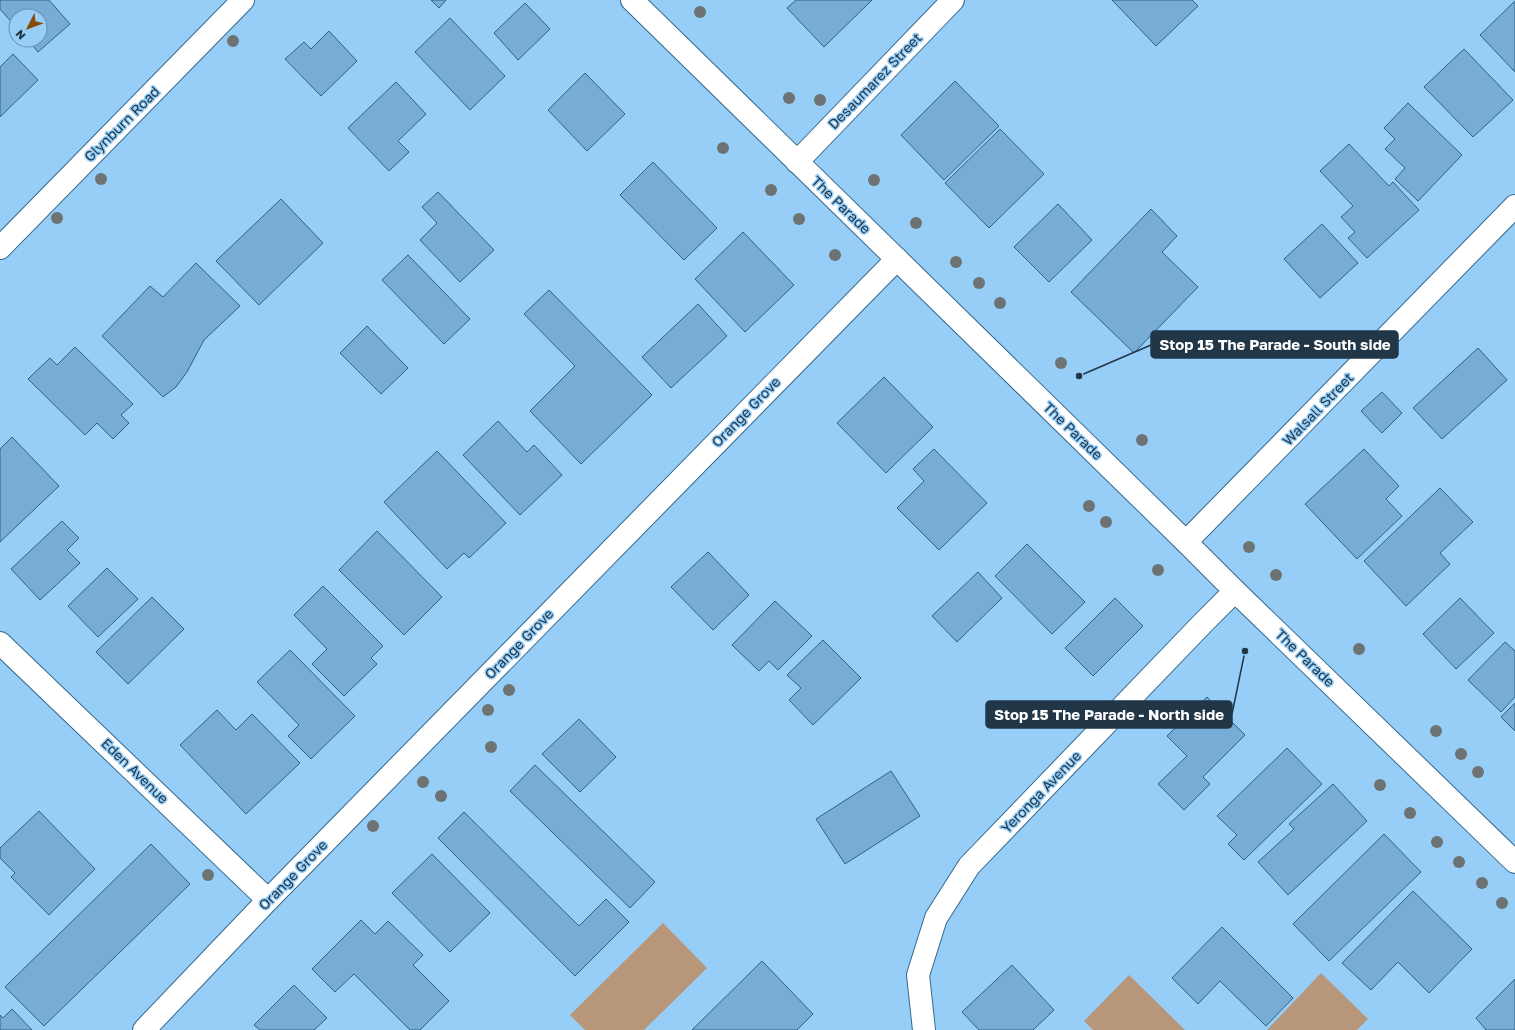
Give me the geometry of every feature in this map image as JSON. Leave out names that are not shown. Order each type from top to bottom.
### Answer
[{"type":"street","name":"Glynburn Road","points":[[0,248],[243,0]]},
{"type":"street","name":"The Parade","points":[[632,0],[1235,591],[1515,862]]},
{"type":"street","name":"Desaumarez Street","points":[[797,162],[953,0]]},
{"type":"street","name":"Walsall Street","points":[[1186,542],[1515,206]]},
{"type":"street","name":"Orange Grove","points":[[144,1030],[268,900],[897,259]]},
{"type":"street","name":"Yeronga Avenue","points":[[924,1030],[918,975],[936,918],[969,866],[1235,591]]},
{"type":"street","name":"Eden Avenue","points":[[0,643],[268,900]]},
{"type":"shaded area","points":[[663,923],[707,968],[644,1030],[585,1030],[570,1015]]},
{"type":"shaded area","points":[[1321,973],[1368,1019],[1357,1030],[1267,1030]]},
{"type":"shaded area","points":[[1129,975],[1185,1030],[1093,1030],[1084,1021]]},
{"type":"building","points":[[0,0],[49,0],[70,24],[48,43],[48,8],[8,8],[8,18],[0,9]]},
{"type":"building","points":[[431,0],[446,0],[439,8]]},
{"type":"building","points":[[796,0],[872,0],[824,47],[787,8]]},
{"type":"building","points":[[1112,0],[1192,0],[1198,6],[1156,46]]},
{"type":"building","points":[[1515,1],[1515,72],[1480,35]]},
{"type":"building","points":[[525,3],[550,29],[518,60],[494,33]]},
{"type":"building","points":[[450,18],[505,76],[470,110],[415,52]]},
{"type":"building","points":[[329,31],[357,61],[321,96],[285,59],[304,42],[311,49]]},
{"type":"building","points":[[35,48],[43,48],[38,52]]},
{"type":"building","points":[[1464,49],[1513,100],[1473,137],[1424,87]]},
{"type":"building","points":[[13,54],[38,80],[0,117],[0,67]]},
{"type":"building","points":[[585,73],[625,114],[587,151],[548,110]]},
{"type":"building","points":[[955,81],[999,126],[944,180],[901,135]]},
{"type":"building","points":[[396,82],[426,114],[398,141],[409,152],[389,171],[348,128]]},
{"type":"building","points":[[1408,103],[1462,155],[1418,201],[1395,179],[1405,168],[1385,149],[1395,139],[1384,128]]},
{"type":"building","points":[[1000,129],[1044,174],[989,228],[945,183]]},
{"type":"building","points":[[1349,144],[1389,186],[1393,182],[1419,210],[1367,258],[1348,238],[1355,232],[1341,217],[1353,206],[1320,171]]},
{"type":"building","points":[[653,162],[717,228],[684,260],[620,195]]},
{"type":"building","points":[[438,192],[494,250],[460,282],[420,240],[437,223],[422,207]]},
{"type":"building","points":[[281,199],[323,243],[259,305],[216,261]]},
{"type":"building","points":[[1058,204],[1092,240],[1049,282],[1014,247]]},
{"type":"building","points":[[1151,209],[1177,236],[1162,252],[1198,287],[1134,353],[1071,292]]},
{"type":"building","points":[[1322,224],[1358,263],[1320,298],[1284,259]]},
{"type":"building","points":[[743,232],[794,285],[745,332],[695,279]]},
{"type":"building","points":[[408,255],[470,319],[444,344],[382,280]]},
{"type":"building","points":[[196,263],[240,306],[204,340],[187,372],[176,387],[163,397],[102,336],[150,286],[163,297]]},
{"type":"building","points":[[549,290],[652,395],[581,464],[530,411],[575,366],[524,314]]},
{"type":"building","points":[[698,304],[727,336],[671,388],[642,357]]},
{"type":"building","points":[[367,326],[408,368],[381,394],[340,353]]},
{"type":"building","points":[[75,347],[133,404],[121,415],[129,423],[113,439],[97,423],[85,435],[28,379],[50,358],[57,365]]},
{"type":"building","points":[[1478,348],[1507,380],[1442,439],[1413,408]]},
{"type":"building","points":[[884,377],[933,427],[886,473],[837,423]]},
{"type":"building","points":[[1382,392],[1402,413],[1382,433],[1361,411]]},
{"type":"building","points":[[498,421],[527,452],[534,445],[562,475],[520,515],[463,455]]},
{"type":"building","points":[[12,437],[59,486],[0,542],[0,449]]},
{"type":"building","points":[[934,449],[987,503],[939,550],[897,508],[924,481],[913,469]]},
{"type":"building","points":[[1364,449],[1399,486],[1386,499],[1402,516],[1357,559],[1305,504]]},
{"type":"building","points":[[437,451],[506,523],[469,558],[464,553],[447,569],[384,502]]},
{"type":"building","points":[[1440,488],[1473,522],[1440,553],[1450,564],[1406,606],[1364,561]]},
{"type":"building","points":[[62,521],[79,538],[67,550],[80,563],[40,600],[11,569]]},
{"type":"building","points":[[377,531],[442,597],[404,635],[339,570]]},
{"type":"building","points":[[1027,544],[1085,602],[1052,634],[995,576]]},
{"type":"building","points":[[708,552],[749,595],[713,630],[671,587]]},
{"type":"building","points":[[107,568],[138,599],[98,637],[68,606]]},
{"type":"building","points":[[978,572],[1002,598],[957,642],[932,616]]},
{"type":"building","points":[[323,586],[383,646],[371,658],[377,664],[344,696],[312,664],[327,649],[294,615]]},
{"type":"building","points":[[152,597],[184,629],[128,684],[96,652]]},
{"type":"building","points":[[1115,598],[1143,626],[1093,676],[1065,648]]},
{"type":"building","points":[[1460,598],[1494,633],[1456,669],[1423,634]]},
{"type":"building","points":[[775,601],[812,636],[778,670],[769,661],[759,671],[732,645]]},
{"type":"building","points":[[823,640],[861,678],[813,725],[789,700],[801,688],[787,675]]},
{"type":"building","points":[[1505,642],[1515,651],[1515,697],[1501,712],[1468,680]]},
{"type":"building","points":[[290,650],[355,716],[311,759],[288,736],[299,725],[257,682]]},
{"type":"building","points":[[1207,697],[1245,735],[1203,777],[1210,784],[1184,810],[1158,784],[1187,756],[1167,736]]},
{"type":"building","points":[[1515,703],[1515,731],[1501,717]]},
{"type":"building","points":[[217,710],[236,730],[252,714],[300,763],[246,814],[180,745]]},
{"type":"building","points":[[579,719],[616,757],[580,792],[542,754]]},
{"type":"building","points":[[1287,748],[1322,784],[1244,860],[1228,844],[1237,835],[1217,816]]},
{"type":"building","points":[[535,765],[655,882],[630,908],[510,791]]},
{"type":"building","points":[[891,771],[920,816],[845,864],[816,819]]},
{"type":"building","points":[[1333,784],[1367,821],[1288,895],[1258,862],[1294,829],[1289,824]]},
{"type":"building","points":[[39,811],[95,869],[49,915],[11,877],[15,873],[0,858],[0,848]]},
{"type":"building","points":[[464,812],[579,926],[606,899],[629,922],[575,976],[438,838]]},
{"type":"building","points":[[1384,834],[1421,872],[1329,961],[1293,924]]},
{"type":"building","points":[[151,844],[190,884],[44,1026],[5,987]]},
{"type":"building","points":[[432,854],[490,913],[450,952],[392,893]]},
{"type":"building","points":[[1413,891],[1472,949],[1429,993],[1398,962],[1371,990],[1342,963]]},
{"type":"building","points":[[361,920],[375,934],[388,921],[423,955],[413,965],[449,1001],[420,1030],[410,1030],[354,974],[335,992],[312,969]]},
{"type":"building","points":[[1222,927],[1293,998],[1266,1026],[1220,981],[1198,1004],[1172,978]]},
{"type":"building","points":[[762,961],[813,1014],[797,1030],[692,1030]]},
{"type":"building","points":[[1012,965],[1054,1010],[1033,1030],[979,1030],[962,1012]]},
{"type":"building","points":[[1515,979],[1515,1030],[1486,1030],[1476,1018]]},
{"type":"building","points":[[294,985],[327,1018],[314,1030],[260,1030],[254,1025]]},
{"type":"building","points":[[12,1009],[32,1030],[0,1030],[0,1015],[3,1018]]},
{"type":"place","name":"Stop 15 The Parade - South side","points":[[1079,376]]},
{"type":"place","name":"Stop 15 The Parade - North side","points":[[1245,651]]}]
